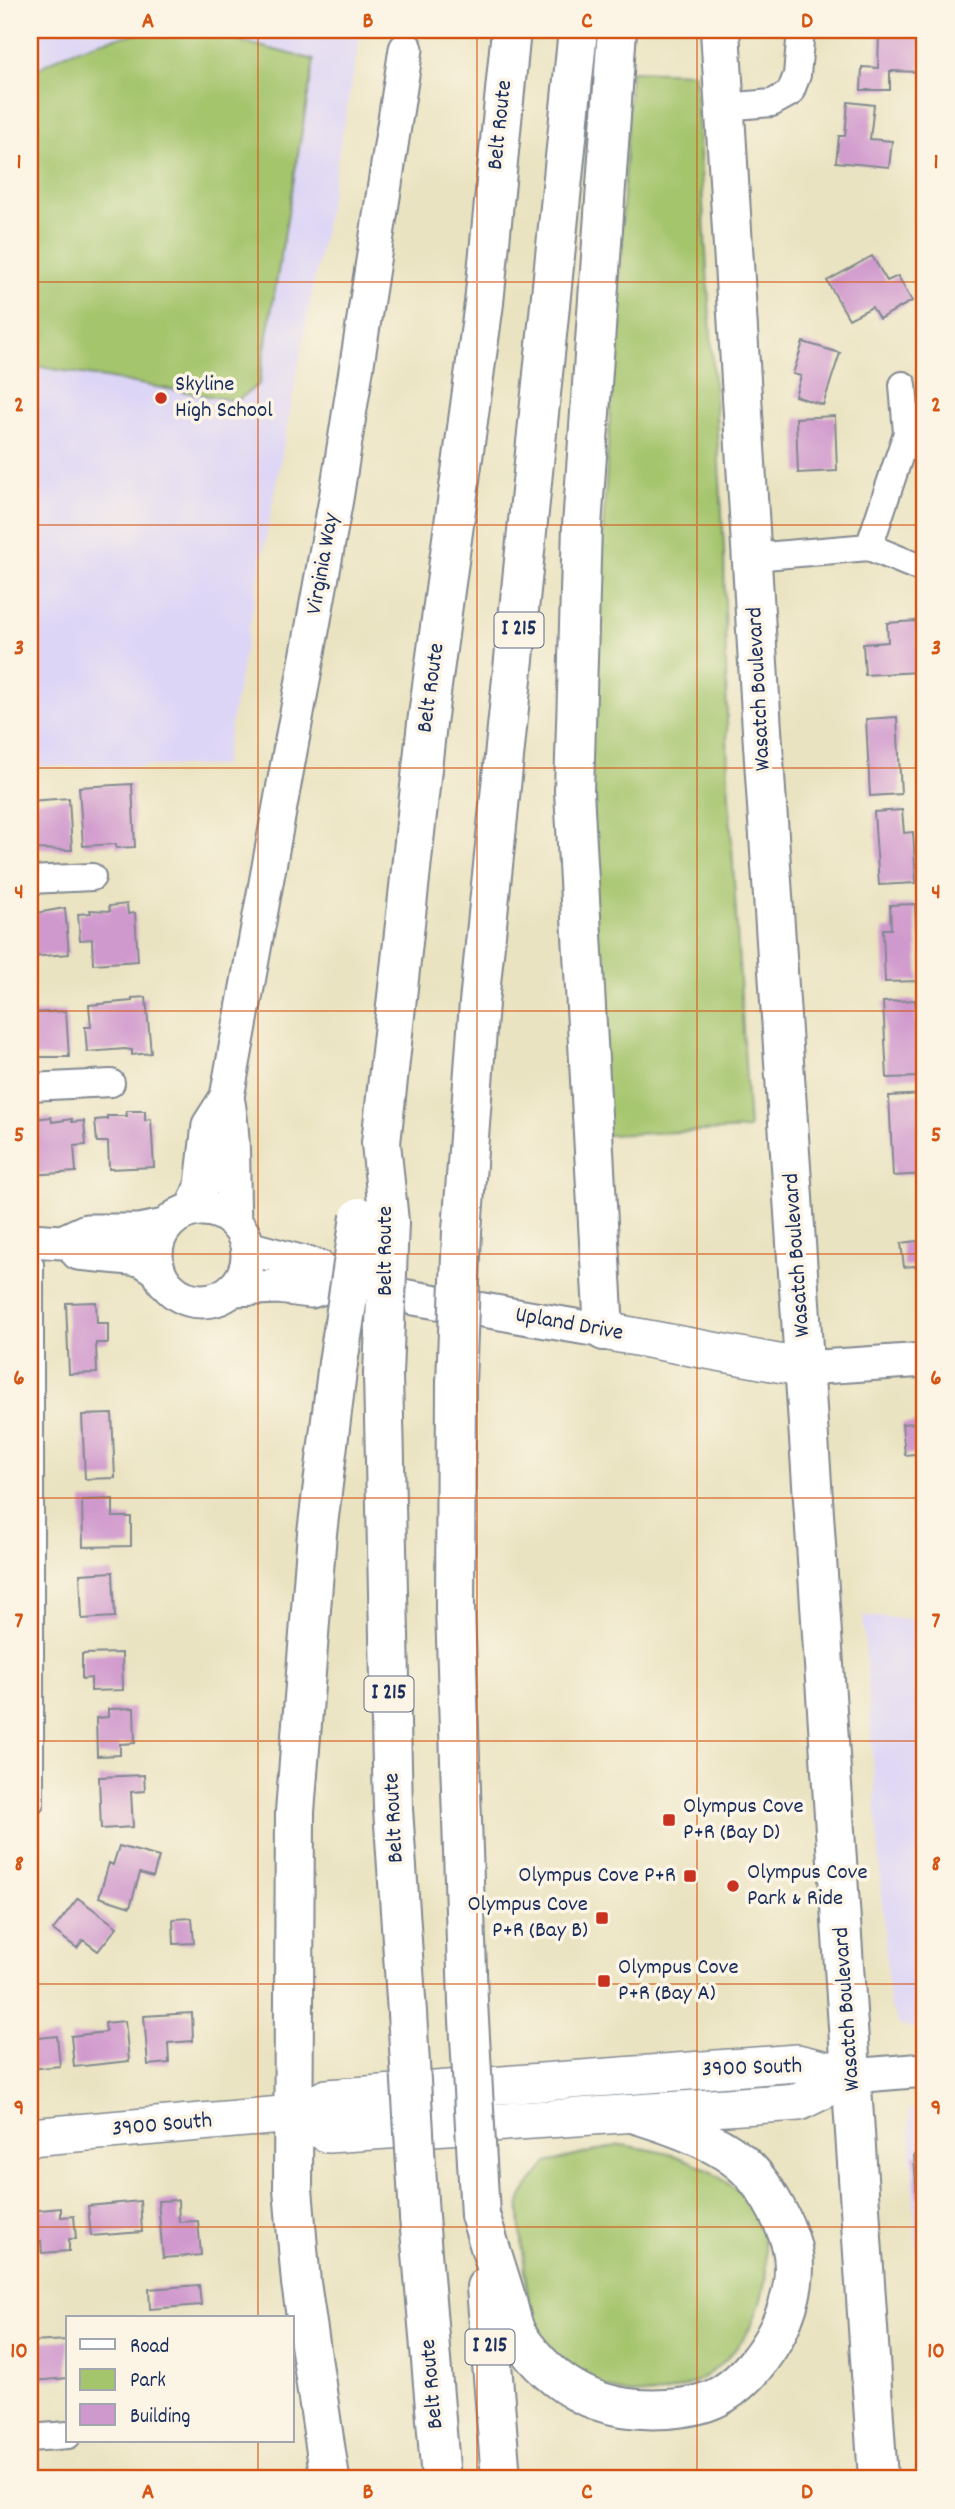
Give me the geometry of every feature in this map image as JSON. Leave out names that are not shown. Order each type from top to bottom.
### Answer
[{"type":"main road","name":"Belt Route","points":[[441,2479],[419,2217],[393,1808],[383,1375],[374,1219],[426,723],[484,303],[510,30]]},
{"type":"main road","name":"I 215","points":[[501,2479],[480,2215],[468,2002],[455,1608],[456,1383],[462,1231],[479,1003],[578,30]]},
{"type":"main road","points":[[604,1331],[573,791],[582,526],[617,30]]},
{"type":"main road","name":"Wasatch Boulevard","points":[[720,30],[878,2479]]},
{"type":"main road","points":[[330,2479],[301,2283],[293,2189],[295,1812],[317,1533],[338,1363],[374,1219]]},
{"type":"main road","name":"Upland Drive","points":[[604,1331],[805,1368]]},
{"type":"main road","name":"3900 South","points":[[30,2137],[293,2114],[327,2098],[640,2074],[797,2063],[852,2076]]},
{"type":"main road","name":"3900 South","points":[[293,2114],[328,2134],[636,2114],[799,2102],[852,2076]]},
{"type":"main road","points":[[480,2215],[517,2333],[549,2374],[572,2391],[606,2404],[640,2411],[684,2407],[721,2396],[752,2370],[776,2335],[792,2294],[791,2245],[755,2177],[711,2143],[680,2128],[636,2114]]},
{"type":"street","points":[[724,107],[772,103],[790,93],[797,75],[801,30]]},
{"type":"street","name":"Virginia Way","points":[[241,1235],[231,1158],[233,1129],[227,1097],[336,499],[407,39]]},
{"type":"street","points":[[869,547],[907,433],[903,385]]},
{"type":"street","points":[[752,557],[869,547],[925,570]]},
{"type":"street","points":[[30,880],[92,877]]},
{"type":"street","points":[[30,1087],[111,1083]]},
{"type":"street","name":"Virginia Way","points":[[178,1218],[202,1185],[209,1125],[227,1097]]},
{"type":"street","points":[[46,1241],[86,1231],[130,1232],[207,1209],[222,1213],[241,1235],[243,1278],[233,1289],[205,1301],[190,1300],[165,1284],[155,1255],[158,1240],[178,1218]]},
{"type":"street","name":"Upland Drive","points":[[241,1235],[318,1267],[333,1284]]},
{"type":"street","points":[[46,1241],[80,1254],[141,1259],[158,1270]]},
{"type":"street","points":[[30,1265],[30,1802]]},
{"type":"street","name":"Upland Drive","points":[[233,1289],[278,1287],[311,1292],[333,1284],[604,1331]]},
{"type":"street","points":[[805,1368],[925,1360]]},
{"type":"street","points":[[852,2076],[925,2070]]},
{"type":"street","points":[[30,2438],[66,2435]]},
{"type":"shaded area","name":"Skyline High School","points":[[30,30],[362,30],[223,766],[30,766]]},
{"type":"shaded area","points":[[863,1616],[925,1620],[925,2030],[899,2025],[889,2002]]},
{"type":"shaded area","points":[[925,2108],[925,2412],[909,2109]]},
{"type":"green space","points":[[176,30],[204,32],[314,60],[259,384],[237,401],[30,365],[30,74],[64,55],[100,42],[137,34]]},
{"type":"green space","points":[[631,71],[695,73],[724,546],[728,781],[749,1129],[607,1135],[587,793]]},
{"type":"green space","points":[[620,2145],[666,2153],[693,2162],[719,2176],[750,2201],[761,2219],[765,2278],[757,2312],[741,2341],[719,2366],[691,2384],[660,2393],[626,2393],[592,2381],[570,2368],[547,2345],[531,2313],[520,2210],[524,2193],[547,2163]]},
{"type":"building","points":[[879,34],[921,35],[920,72],[890,71],[890,90],[861,90],[862,67],[878,68]]},
{"type":"building","points":[[848,102],[874,105],[870,139],[892,141],[889,167],[836,162],[839,136],[845,136]]},
{"type":"building","points":[[872,256],[887,281],[898,276],[912,301],[879,319],[872,307],[849,319],[827,281]]},
{"type":"building","points":[[803,342],[840,353],[823,405],[795,396],[801,376],[793,374]]},
{"type":"building","points":[[835,416],[837,471],[798,473],[796,418]]},
{"type":"building","points":[[916,621],[919,672],[865,675],[863,644],[888,642],[887,623]]},
{"type":"building","points":[[897,717],[901,794],[870,796],[866,719]]},
{"type":"building","points":[[132,784],[135,847],[116,848],[116,844],[83,846],[79,787]]},
{"type":"building","points":[[69,798],[72,850],[30,849],[30,801]]},
{"type":"building","points":[[902,810],[904,833],[913,832],[916,883],[879,885],[874,812]]},
{"type":"building","points":[[127,904],[128,914],[135,913],[138,961],[93,964],[92,939],[80,940],[78,914],[91,913],[90,910],[110,911],[109,906]]},
{"type":"building","points":[[915,904],[919,981],[885,982],[883,929],[891,929],[890,905]]},
{"type":"building","points":[[65,908],[69,954],[30,957],[30,914]]},
{"type":"building","points":[[146,997],[151,1053],[132,1055],[132,1050],[125,1049],[87,1052],[85,1027],[91,1027],[89,1005]]},
{"type":"building","points":[[915,1000],[920,1077],[887,1078],[883,1002]]},
{"type":"building","points":[[66,1011],[69,1057],[30,1057],[30,1013]]},
{"type":"building","points":[[925,1094],[925,1174],[893,1176],[889,1096]]},
{"type":"building","points":[[126,1111],[145,1111],[145,1120],[151,1119],[154,1167],[109,1169],[108,1142],[97,1142],[95,1120],[107,1119],[107,1116],[127,1116]]},
{"type":"building","points":[[51,1117],[52,1122],[72,1119],[72,1122],[84,1121],[86,1145],[74,1146],[76,1172],[30,1175],[30,1128],[34,1127],[34,1119]]},
{"type":"building","points":[[925,1240],[925,1265],[904,1267],[901,1243]]},
{"type":"building","points":[[96,1302],[97,1323],[108,1323],[108,1343],[96,1343],[97,1373],[69,1374],[66,1303]]},
{"type":"building","points":[[112,1414],[115,1478],[85,1479],[82,1415]]},
{"type":"building","points":[[925,1422],[925,1453],[905,1455],[902,1424]]},
{"type":"building","points":[[113,1499],[113,1517],[131,1517],[131,1546],[83,1547],[82,1500]]},
{"type":"building","points":[[113,1572],[115,1617],[82,1619],[80,1574]]},
{"type":"building","points":[[122,1653],[123,1690],[91,1691],[91,1678],[82,1679],[82,1654]]},
{"type":"building","points":[[134,1708],[135,1743],[120,1744],[120,1755],[97,1756],[96,1718],[108,1717],[108,1709]]},
{"type":"building","points":[[144,1775],[145,1791],[131,1792],[133,1827],[101,1829],[99,1777]]},
{"type":"building","points":[[119,1846],[159,1857],[153,1877],[140,1873],[130,1907],[99,1897],[109,1863],[113,1865]]},
{"type":"building","points":[[78,1898],[117,1927],[98,1951],[83,1940],[77,1948],[53,1930]]},
{"type":"building","points":[[192,1918],[194,1943],[174,1944],[173,1919]]},
{"type":"building","points":[[192,2013],[193,2041],[168,2043],[169,2063],[148,2065],[144,2016]]},
{"type":"building","points":[[125,2021],[129,2061],[74,2067],[71,2036],[106,2032],[105,2023]]},
{"type":"building","points":[[57,2036],[60,2066],[30,2069],[30,2039]]},
{"type":"building","points":[[925,2154],[925,2197],[917,2198],[914,2155]]},
{"type":"building","points":[[178,2200],[179,2222],[198,2221],[201,2255],[163,2258],[158,2201]]},
{"type":"building","points":[[140,2201],[142,2232],[91,2236],[88,2206]]},
{"type":"building","points":[[61,2208],[61,2217],[74,2216],[76,2239],[69,2239],[69,2251],[42,2253],[41,2241],[30,2243],[30,2211]]},
{"type":"building","points":[[199,2285],[201,2305],[150,2309],[149,2289]]},
{"type":"building","points":[[66,2340],[66,2378],[33,2381],[31,2342]]},
{"type":"place","name":"Skyline High School","points":[[161,398]]},
{"type":"place","name":"Olympus Cove P+R (Bay D)","points":[[669,1820]]},
{"type":"place","name":"Olympus Cove P+R","points":[[690,1876]]},
{"type":"place","name":"Olympus Cove Park & Ride","points":[[733,1886]]},
{"type":"place","name":"Olympus Cove P+R (Bay B)","points":[[602,1918]]},
{"type":"place","name":"Olympus Cove P+R (Bay A)","points":[[604,1981]]}]
